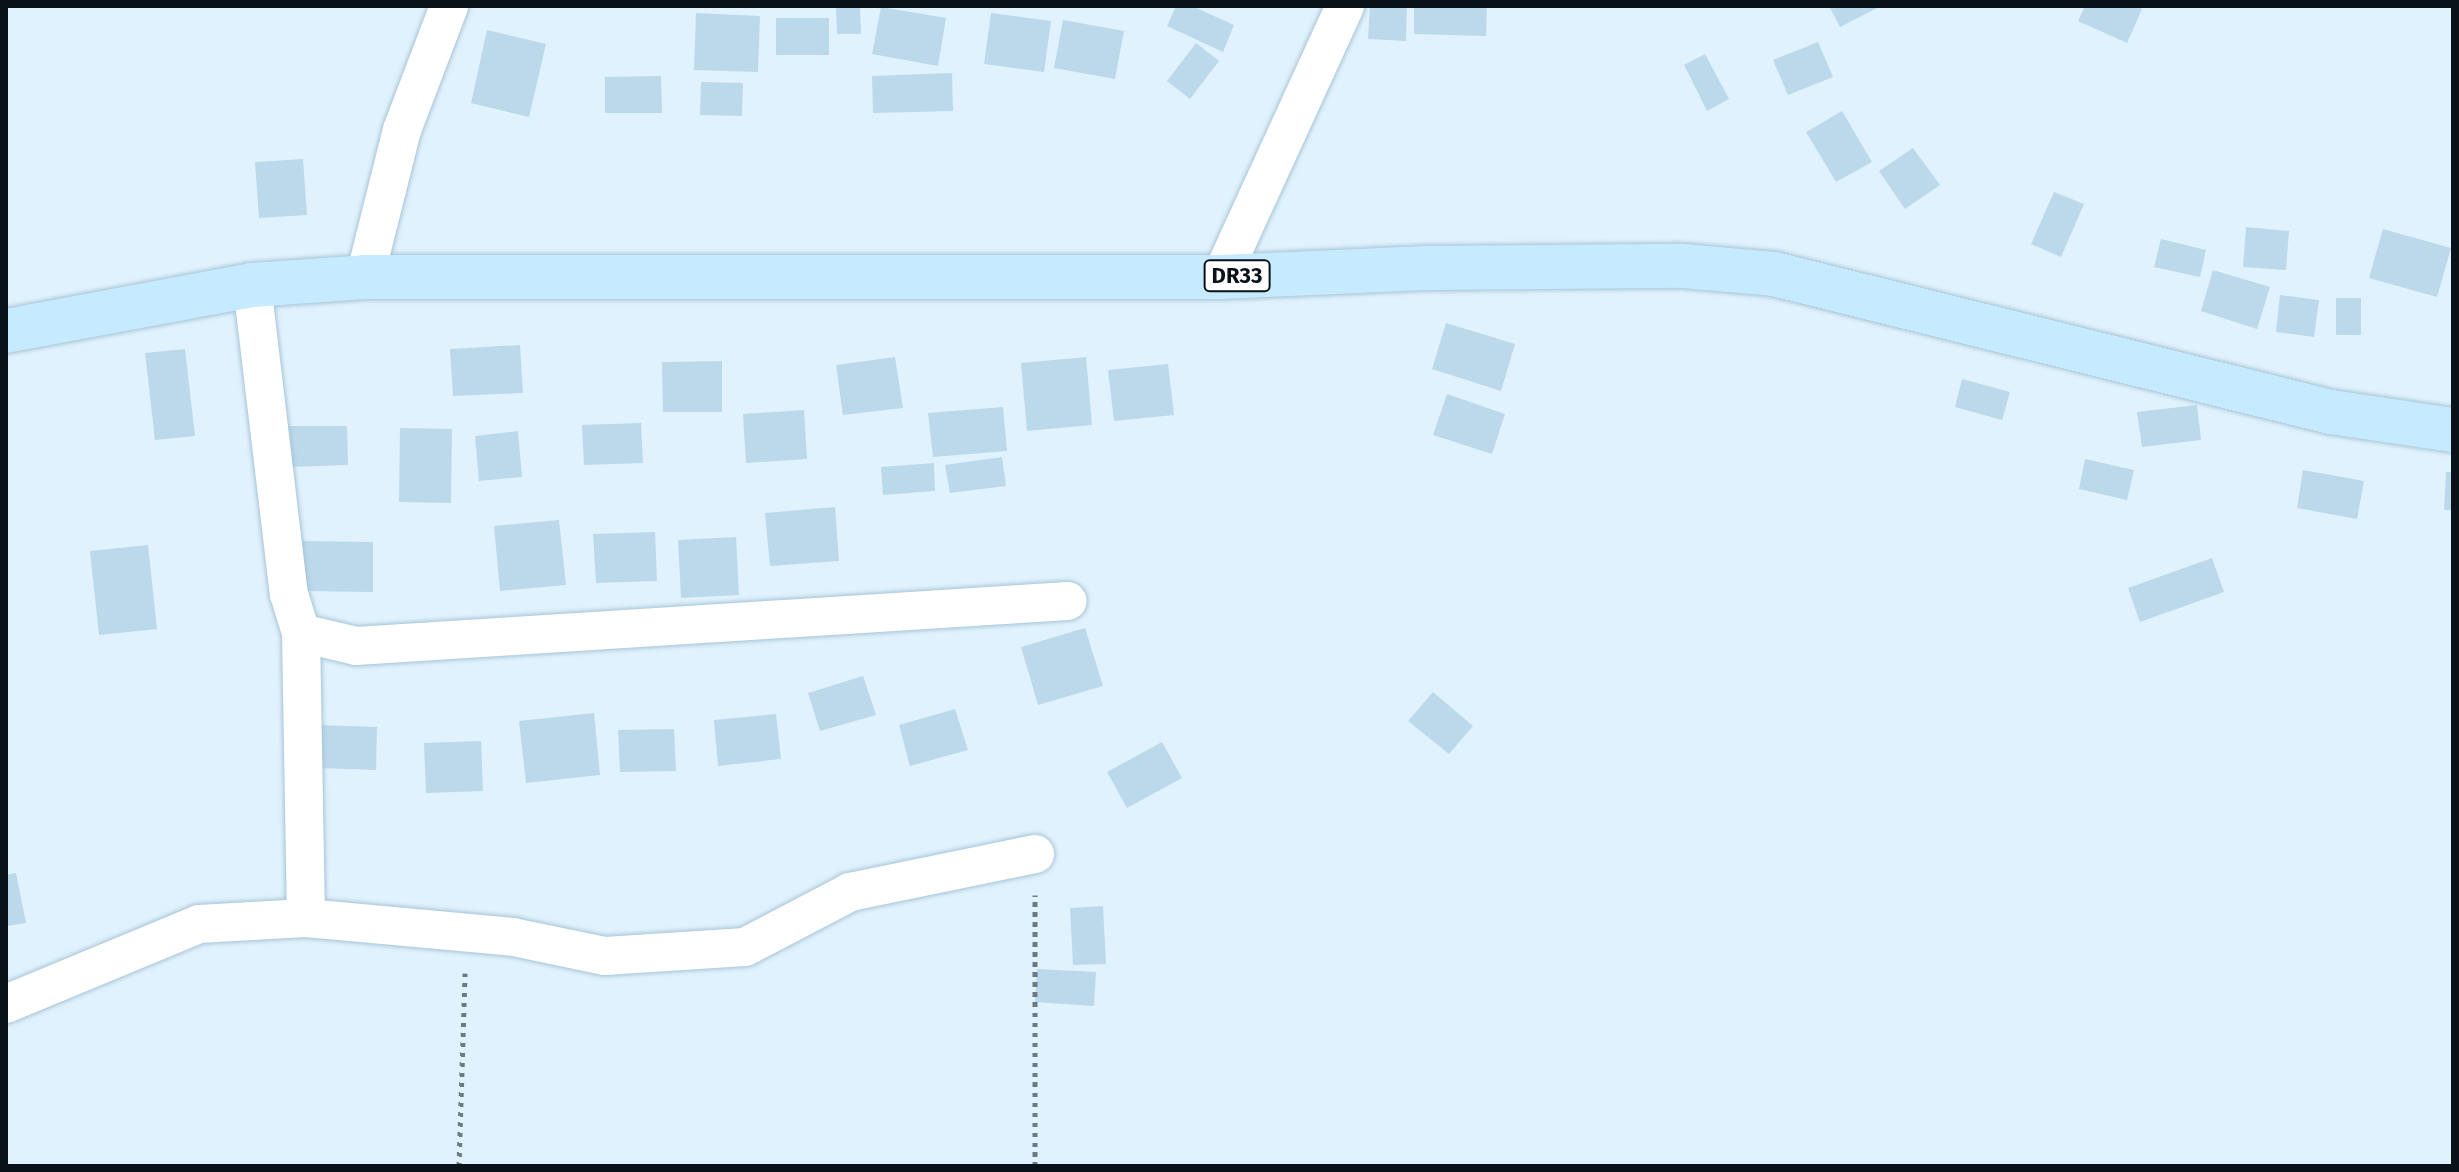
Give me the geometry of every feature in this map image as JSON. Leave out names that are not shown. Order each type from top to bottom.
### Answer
[{"type":"main road","name":"DR33","points":[[6,331],[252,285],[365,277],[1221,277],[1431,268],[1683,266],[1774,274],[2331,412],[2453,430]]},
{"type":"street","points":[[365,277],[402,130],[449,6]]},
{"type":"street","points":[[1221,277],[1345,6]]},
{"type":"street","points":[[252,285],[289,594],[301,633],[306,918]]},
{"type":"street","points":[[301,633],[356,646],[1068,601]]},
{"type":"street","points":[[6,1004],[199,924],[306,918],[466,932],[605,956],[745,947],[850,892],[1035,854]]},
{"type":"path","points":[[1035,854],[1035,1166]]},
{"type":"path","points":[[459,1166],[466,932]]},
{"type":"building","points":[[836,6],[860,6],[861,34],[837,34]]},
{"type":"building","points":[[1176,6],[1192,6],[1234,25],[1223,52],[1167,26]]},
{"type":"building","points":[[1370,6],[1407,6],[1406,41],[1368,39]]},
{"type":"building","points":[[1414,6],[1487,6],[1486,36],[1414,34]]},
{"type":"building","points":[[1829,6],[1881,6],[1840,27]]},
{"type":"building","points":[[2085,6],[2134,6],[2142,9],[2127,43],[2078,21]]},
{"type":"building","points":[[881,7],[946,18],[938,66],[872,54]]},
{"type":"building","points":[[696,13],[760,16],[758,72],[694,70]]},
{"type":"building","points":[[991,13],[1051,21],[1044,72],[984,64]]},
{"type":"building","points":[[776,18],[829,18],[829,55],[776,55]]},
{"type":"building","points":[[1063,20],[1124,31],[1115,79],[1054,68]]},
{"type":"building","points":[[487,30],[546,44],[529,117],[471,103]]},
{"type":"building","points":[[1818,42],[1833,77],[1788,95],[1773,60]]},
{"type":"building","points":[[1196,43],[1219,61],[1190,99],[1167,81]]},
{"type":"building","points":[[1705,54],[1729,99],[1707,111],[1684,65]]},
{"type":"building","points":[[952,73],[953,111],[873,113],[872,76]]},
{"type":"building","points":[[661,76],[662,113],[605,113],[605,77]]},
{"type":"building","points":[[701,82],[743,83],[742,116],[700,115]]},
{"type":"building","points":[[1842,111],[1872,162],[1836,182],[1806,132]]},
{"type":"building","points":[[1913,148],[1940,185],[1905,209],[1879,171]]},
{"type":"building","points":[[303,159],[307,215],[259,218],[255,162]]},
{"type":"building","points":[[2054,192],[2084,204],[2061,257],[2031,244]]},
{"type":"building","points":[[2246,227],[2289,231],[2286,270],[2243,267]]},
{"type":"building","points":[[2383,229],[2451,248],[2437,297],[2369,278]]},
{"type":"building","points":[[2161,239],[2206,250],[2200,277],[2154,267]]},
{"type":"building","points":[[2213,270],[2270,287],[2257,329],[2201,311]]},
{"type":"building","points":[[2280,295],[2319,300],[2314,337],[2276,332]]},
{"type":"building","points":[[2336,298],[2361,298],[2361,335],[2336,335]]},
{"type":"building","points":[[1446,323],[1515,344],[1501,391],[1432,369]]},
{"type":"building","points":[[520,345],[523,393],[453,396],[450,349]]},
{"type":"building","points":[[185,349],[195,436],[155,440],[145,353]]},
{"type":"building","points":[[895,357],[903,408],[843,415],[836,365]]},
{"type":"building","points":[[1086,357],[1092,425],[1027,431],[1021,363]]},
{"type":"building","points":[[722,361],[722,412],[663,412],[662,362]]},
{"type":"building","points":[[1168,364],[1174,415],[1114,421],[1108,370]]},
{"type":"building","points":[[1962,379],[2010,392],[2002,420],[1955,407]]},
{"type":"building","points":[[1447,394],[1505,414],[1492,454],[1433,435]]},
{"type":"building","points":[[2197,405],[2201,440],[2142,447],[2137,412]]},
{"type":"building","points":[[1003,407],[1007,451],[933,457],[928,413]]},
{"type":"building","points":[[804,410],[807,459],[746,463],[743,414]]},
{"type":"building","points":[[641,423],[643,463],[584,465],[582,425]]},
{"type":"building","points":[[288,426],[347,426],[348,465],[289,467]]},
{"type":"building","points":[[400,428],[452,429],[451,503],[399,502]]},
{"type":"building","points":[[518,431],[522,477],[479,481],[475,436]]},
{"type":"building","points":[[1002,457],[1006,486],[950,493],[945,465]]},
{"type":"building","points":[[2085,459],[2134,470],[2127,500],[2079,489]]},
{"type":"building","points":[[934,463],[935,491],[883,495],[881,467]]},
{"type":"building","points":[[2303,470],[2364,481],[2357,519],[2297,508]]},
{"type":"building","points":[[2446,472],[2453,472],[2453,510],[2444,510]]},
{"type":"building","points":[[835,507],[839,561],[770,566],[765,513]]},
{"type":"building","points":[[559,520],[566,585],[500,591],[494,526]]},
{"type":"building","points":[[655,532],[657,581],[596,583],[593,534]]},
{"type":"building","points":[[736,537],[739,595],[681,598],[678,540]]},
{"type":"building","points":[[300,541],[373,542],[373,592],[299,591]]},
{"type":"building","points":[[148,545],[157,629],[99,635],[90,551]]},
{"type":"building","points":[[2212,558],[2224,592],[2140,622],[2128,588]]},
{"type":"building","points":[[1085,628],[1103,686],[1038,705],[1021,647]]},
{"type":"building","points":[[863,676],[876,715],[820,731],[808,693]]},
{"type":"building","points":[[1433,692],[1473,726],[1449,754],[1408,721]]},
{"type":"building","points":[[955,709],[968,750],[910,766],[899,725]]},
{"type":"building","points":[[594,713],[600,775],[526,783],[519,721]]},
{"type":"building","points":[[776,714],[781,759],[718,766],[714,720]]},
{"type":"building","points":[[318,725],[377,727],[376,770],[317,768]]},
{"type":"building","points":[[674,729],[676,771],[620,772],[618,730]]},
{"type":"building","points":[[481,741],[483,791],[426,793],[424,743]]},
{"type":"building","points":[[1162,742],[1182,778],[1127,808],[1107,772]]},
{"type":"building","points":[[16,873],[26,923],[6,926],[6,875]]},
{"type":"building","points":[[1103,906],[1106,964],[1073,965],[1070,908]]},
{"type":"building","points":[[1037,969],[1096,972],[1094,1006],[1035,1002]]}]
